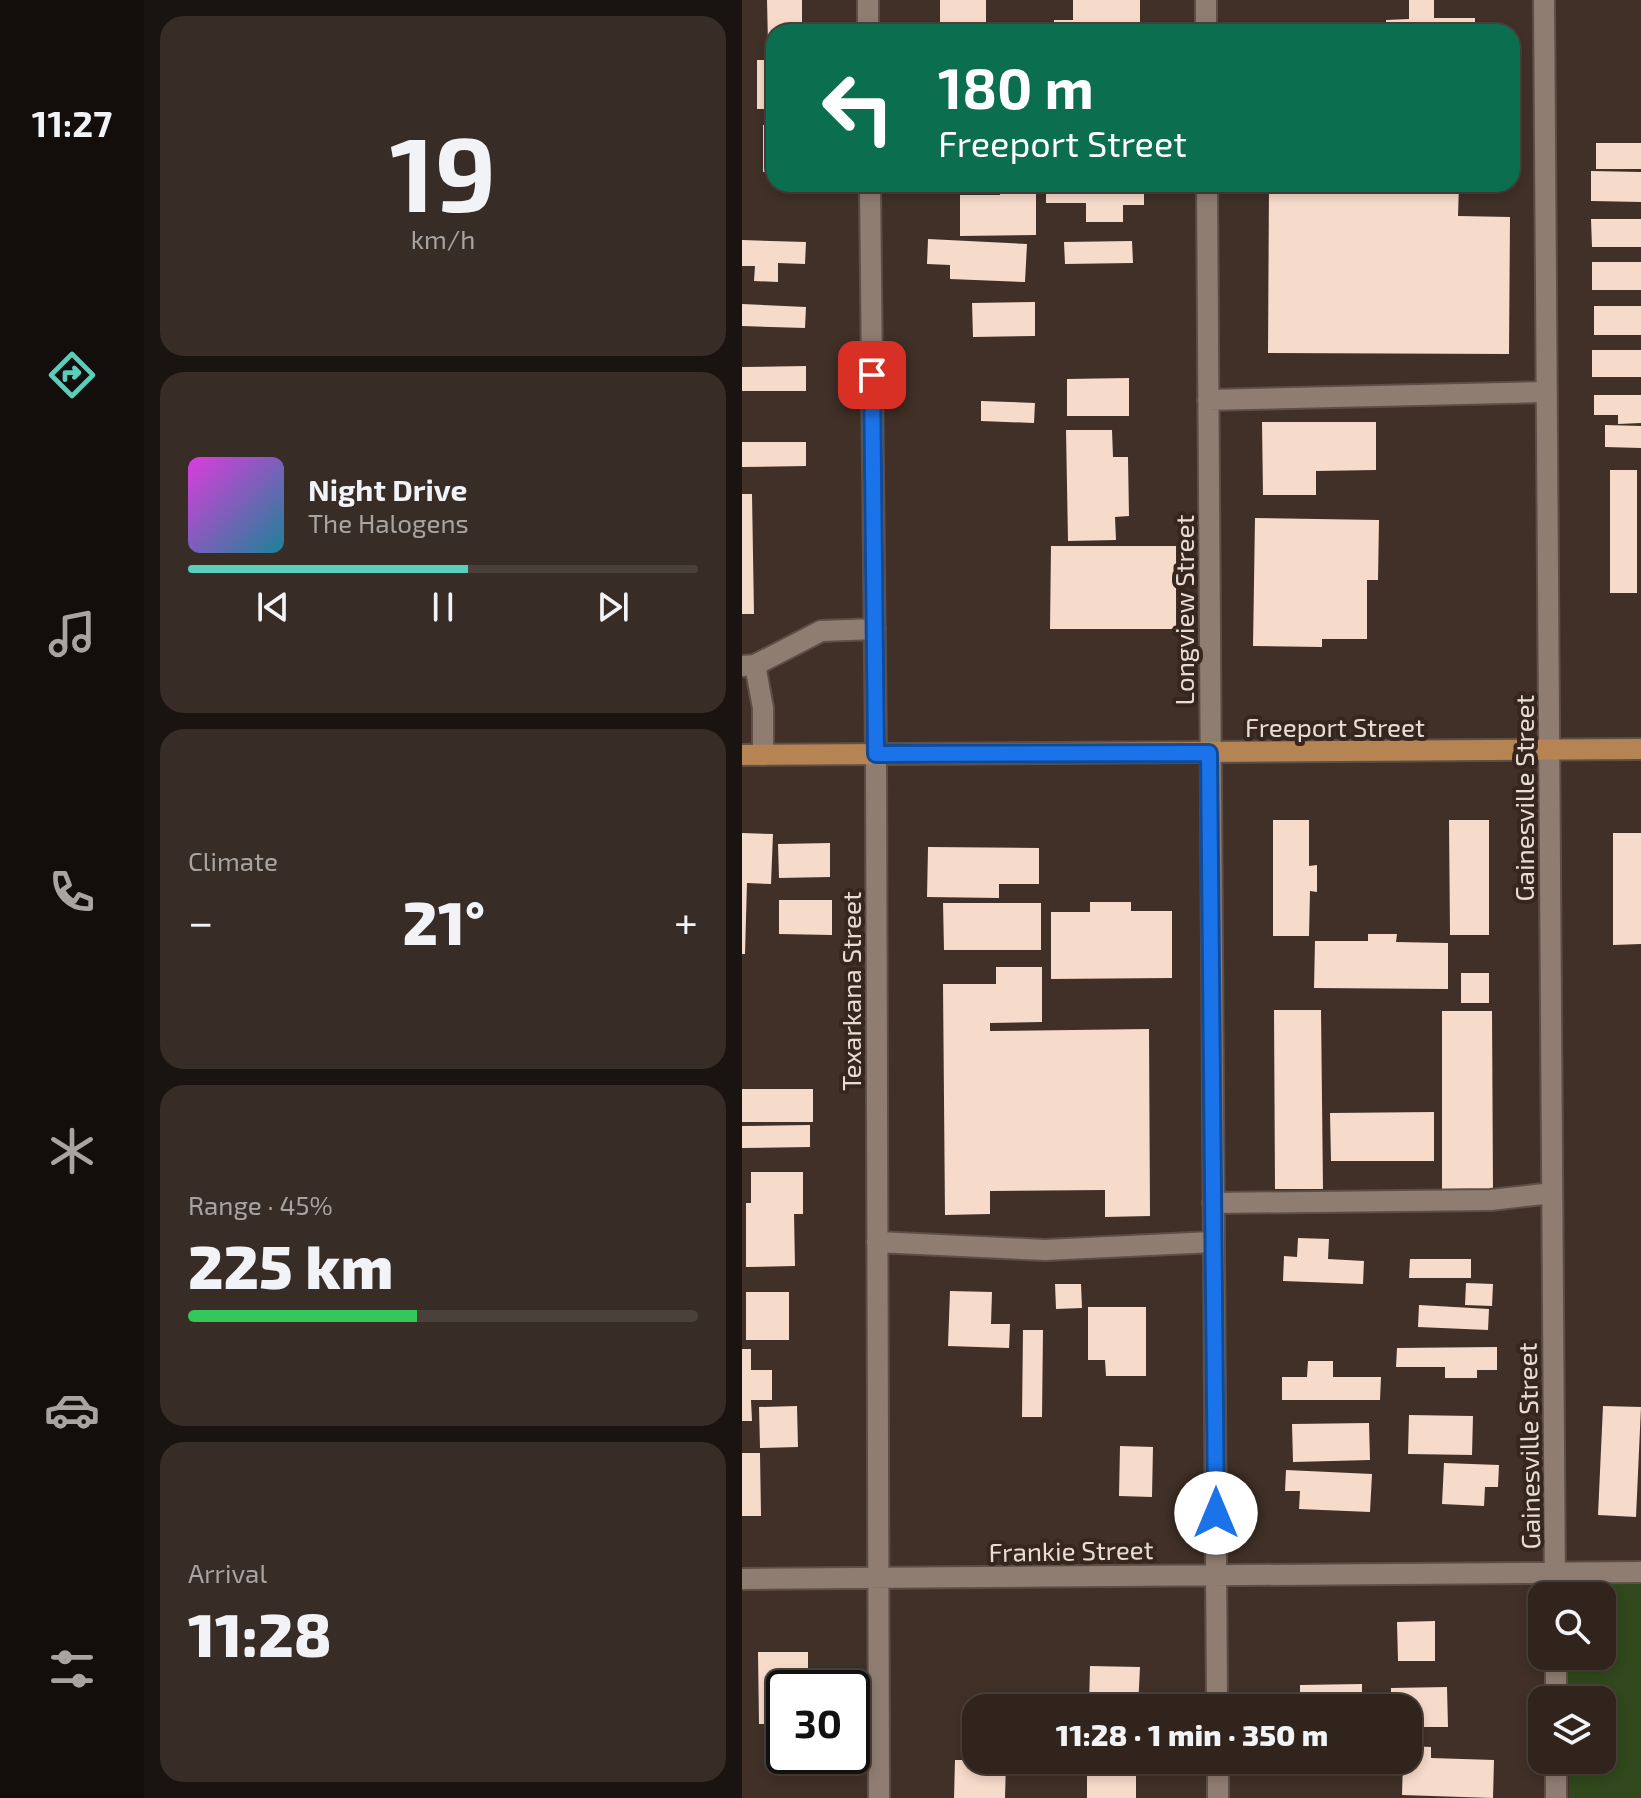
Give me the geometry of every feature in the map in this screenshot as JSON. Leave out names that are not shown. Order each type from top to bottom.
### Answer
[{"type":"main road","name":"Freeport Street","points":[[742,755],[1641,749]]},
{"type":"street","points":[[868,0],[868,24]]},
{"type":"street","points":[[1206,0],[1206,24]]},
{"type":"street","name":"Gainesville Street","points":[[1544,0],[1555,1582]]},
{"type":"street","name":"Texarkana Street","points":[[870,192],[876,754],[879,1798]]},
{"type":"street","name":"Longview Street","points":[[1207,192],[1217,1694]]},
{"type":"street","points":[[1208,400],[1546,392]]},
{"type":"street","points":[[763,755],[763,708],[748,666],[821,631],[875,629]]},
{"type":"street","points":[[1213,1203],[1491,1200],[1552,1193]]},
{"type":"street","points":[[877,1242],[1045,1250],[1213,1242]]},
{"type":"street","name":"Frankie Street","points":[[742,1579],[1641,1572]]},
{"type":"street","points":[[1218,1774],[1218,1798]]},
{"type":"street","points":[[1556,1774],[1556,1798]]},
{"type":"green space","points":[[1616,1584],[1641,1584],[1641,1798],[1569,1798],[1569,1774],[1616,1774],[1616,1686],[1568,1686],[1568,1670],[1616,1670]]},
{"type":"building","points":[[767,0],[802,0],[802,24],[768,24]]},
{"type":"building","points":[[940,0],[986,0],[986,24],[940,24]]},
{"type":"building","points":[[1073,0],[1140,0],[1140,24],[1054,24],[1054,20],[1073,20]]},
{"type":"building","points":[[1409,0],[1434,0],[1434,18],[1475,18],[1475,24],[1386,24],[1386,20],[1409,19]]},
{"type":"building","points":[[757,60],[766,60],[766,109],[757,109]]},
{"type":"building","points":[[763,125],[766,125],[766,172],[763,172]]},
{"type":"building","points":[[1596,143],[1641,143],[1641,169],[1596,169]]},
{"type":"building","points":[[1591,171],[1641,172],[1641,202],[1591,201]]},
{"type":"building","points":[[1000,192],[1036,192],[1036,235],[960,236],[960,195],[1000,195]]},
{"type":"building","points":[[1046,192],[1144,192],[1144,205],[1123,205],[1123,222],[1086,222],[1086,203],[1046,203]]},
{"type":"building","points":[[1269,192],[1459,192],[1458,216],[1510,217],[1509,354],[1268,353]]},
{"type":"building","points":[[1591,219],[1641,219],[1641,247],[1592,247]]},
{"type":"building","points":[[928,239],[1027,244],[1025,282],[950,279],[950,265],[927,264]]},
{"type":"building","points":[[742,240],[806,242],[805,264],[778,263],[778,282],[754,281],[755,266],[742,266]]},
{"type":"building","points":[[1132,241],[1133,263],[1065,264],[1064,242]]},
{"type":"building","points":[[1592,262],[1641,262],[1641,290],[1592,290]]},
{"type":"building","points":[[1035,302],[1035,336],[973,337],[972,303]]},
{"type":"building","points":[[742,304],[806,307],[805,328],[742,326]]},
{"type":"building","points":[[1594,306],[1641,306],[1641,335],[1594,335]]},
{"type":"building","points":[[1592,350],[1641,350],[1641,377],[1592,377]]},
{"type":"building","points":[[806,366],[806,391],[742,391],[742,367]]},
{"type":"building","points":[[1129,378],[1129,416],[1067,416],[1067,379]]},
{"type":"building","points":[[1594,395],[1641,395],[1641,423],[1618,424],[1618,415],[1594,415]]},
{"type":"building","points":[[981,401],[1035,403],[1034,423],[981,421]]},
{"type":"building","points":[[1262,422],[1376,422],[1376,470],[1316,471],[1316,495],[1263,495]]},
{"type":"building","points":[[1605,425],[1641,426],[1641,448],[1605,447]]},
{"type":"building","points":[[1066,430],[1112,430],[1113,457],[1128,457],[1129,516],[1115,517],[1116,540],[1068,541]]},
{"type":"building","points":[[742,442],[806,442],[806,466],[742,467]]},
{"type":"building","points":[[1610,470],[1637,470],[1637,593],[1610,593]]},
{"type":"building","points":[[742,494],[752,494],[754,614],[742,614]]},
{"type":"building","points":[[1255,518],[1379,520],[1378,580],[1367,580],[1367,639],[1322,639],[1322,647],[1253,646]]},
{"type":"building","points":[[1051,546],[1176,546],[1176,629],[1050,629]]},
{"type":"building","points":[[1273,820],[1309,820],[1309,866],[1317,865],[1317,892],[1310,891],[1309,936],[1273,936]]},
{"type":"building","points":[[1449,820],[1489,820],[1489,935],[1450,935]]},
{"type":"building","points":[[742,833],[773,834],[771,884],[747,883],[745,954],[742,954]]},
{"type":"building","points":[[1613,833],[1641,833],[1641,944],[1613,945]]},
{"type":"building","points":[[830,843],[830,877],[779,878],[778,844]]},
{"type":"building","points":[[928,847],[1039,848],[1039,884],[999,884],[999,898],[927,897]]},
{"type":"building","points":[[779,900],[832,900],[832,935],[779,934]]},
{"type":"building","points":[[1090,902],[1131,902],[1131,911],[1172,911],[1172,978],[1051,979],[1051,912],[1090,912]]},
{"type":"building","points":[[943,903],[1041,903],[1041,950],[944,950]]},
{"type":"building","points":[[1368,934],[1397,934],[1396,942],[1448,943],[1448,989],[1314,988],[1315,941],[1368,941]]},
{"type":"building","points":[[996,967],[1042,967],[1042,1022],[990,1023],[990,1031],[1149,1029],[1150,1216],[1105,1217],[1105,1190],[990,1191],[990,1214],[945,1215],[943,984],[996,984]]},
{"type":"building","points":[[1461,973],[1489,973],[1489,1003],[1461,1003]]},
{"type":"building","points":[[1274,1010],[1321,1010],[1323,1189],[1275,1189]]},
{"type":"building","points":[[1442,1011],[1492,1011],[1493,1190],[1442,1190]]},
{"type":"building","points":[[742,1089],[813,1089],[813,1122],[742,1122]]},
{"type":"building","points":[[1434,1112],[1434,1161],[1331,1161],[1330,1113]]},
{"type":"building","points":[[810,1125],[810,1147],[742,1148],[742,1126]]},
{"type":"building","points":[[751,1172],[803,1172],[803,1214],[794,1214],[795,1266],[746,1267],[746,1203],[751,1203]]},
{"type":"building","points":[[1298,1238],[1329,1239],[1328,1259],[1364,1261],[1363,1284],[1283,1281],[1284,1256],[1297,1257]]},
{"type":"building","points":[[1410,1259],[1471,1259],[1471,1278],[1409,1278]]},
{"type":"building","points":[[1466,1283],[1493,1284],[1492,1306],[1465,1305]]},
{"type":"building","points":[[1055,1284],[1081,1284],[1082,1308],[1056,1309]]},
{"type":"building","points":[[950,1291],[992,1292],[991,1324],[1010,1324],[1009,1348],[948,1346]]},
{"type":"building","points":[[746,1292],[789,1292],[789,1340],[746,1340]]},
{"type":"building","points":[[1419,1305],[1489,1309],[1488,1330],[1418,1327]]},
{"type":"building","points":[[1088,1307],[1146,1307],[1146,1376],[1106,1376],[1105,1360],[1088,1360]]},
{"type":"building","points":[[1023,1330],[1043,1330],[1042,1417],[1022,1417]]},
{"type":"building","points":[[1497,1347],[1497,1370],[1477,1370],[1477,1378],[1445,1378],[1445,1367],[1396,1367],[1397,1348]]},
{"type":"building","points":[[742,1349],[751,1349],[751,1370],[772,1370],[772,1400],[751,1400],[752,1421],[742,1421]]},
{"type":"building","points":[[1308,1361],[1333,1361],[1333,1377],[1381,1377],[1380,1400],[1282,1400],[1282,1377],[1307,1377]]},
{"type":"building","points":[[797,1406],[798,1447],[760,1448],[759,1407]]},
{"type":"building","points":[[1603,1406],[1641,1407],[1636,1517],[1598,1515]]},
{"type":"building","points":[[1409,1415],[1473,1416],[1472,1455],[1408,1454]]},
{"type":"building","points":[[1369,1423],[1370,1460],[1293,1462],[1292,1424]]},
{"type":"building","points":[[1120,1446],[1153,1447],[1152,1497],[1119,1496]]},
{"type":"building","points":[[742,1453],[760,1453],[761,1516],[742,1516]]},
{"type":"building","points":[[1444,1463],[1499,1465],[1498,1487],[1485,1487],[1484,1506],[1442,1504]]},
{"type":"building","points":[[1286,1470],[1372,1474],[1370,1512],[1299,1509],[1300,1491],[1285,1491]]},
{"type":"building","points":[[1435,1621],[1435,1661],[1398,1661],[1397,1622]]},
{"type":"building","points":[[758,1652],[808,1652],[808,1670],[766,1670],[766,1724],[759,1724]]},
{"type":"building","points":[[1090,1666],[1140,1667],[1139,1694],[1089,1694]]},
{"type":"building","points":[[1362,1684],[1362,1694],[1300,1694],[1300,1685]]},
{"type":"building","points":[[1447,1687],[1448,1727],[1422,1727],[1422,1694],[1391,1694],[1391,1688]]},
{"type":"building","points":[[1422,1747],[1431,1747],[1431,1758],[1494,1760],[1493,1798],[1402,1795],[1403,1774],[1422,1774]]},
{"type":"building","points":[[955,1760],[962,1760],[962,1774],[1006,1774],[1005,1798],[954,1798]]},
{"type":"building","points":[[1087,1774],[1136,1774],[1136,1798],[1087,1798]]},
{"type":"route","points":[[872,375],[876,754],[1209,753],[1216,1513]]}]
